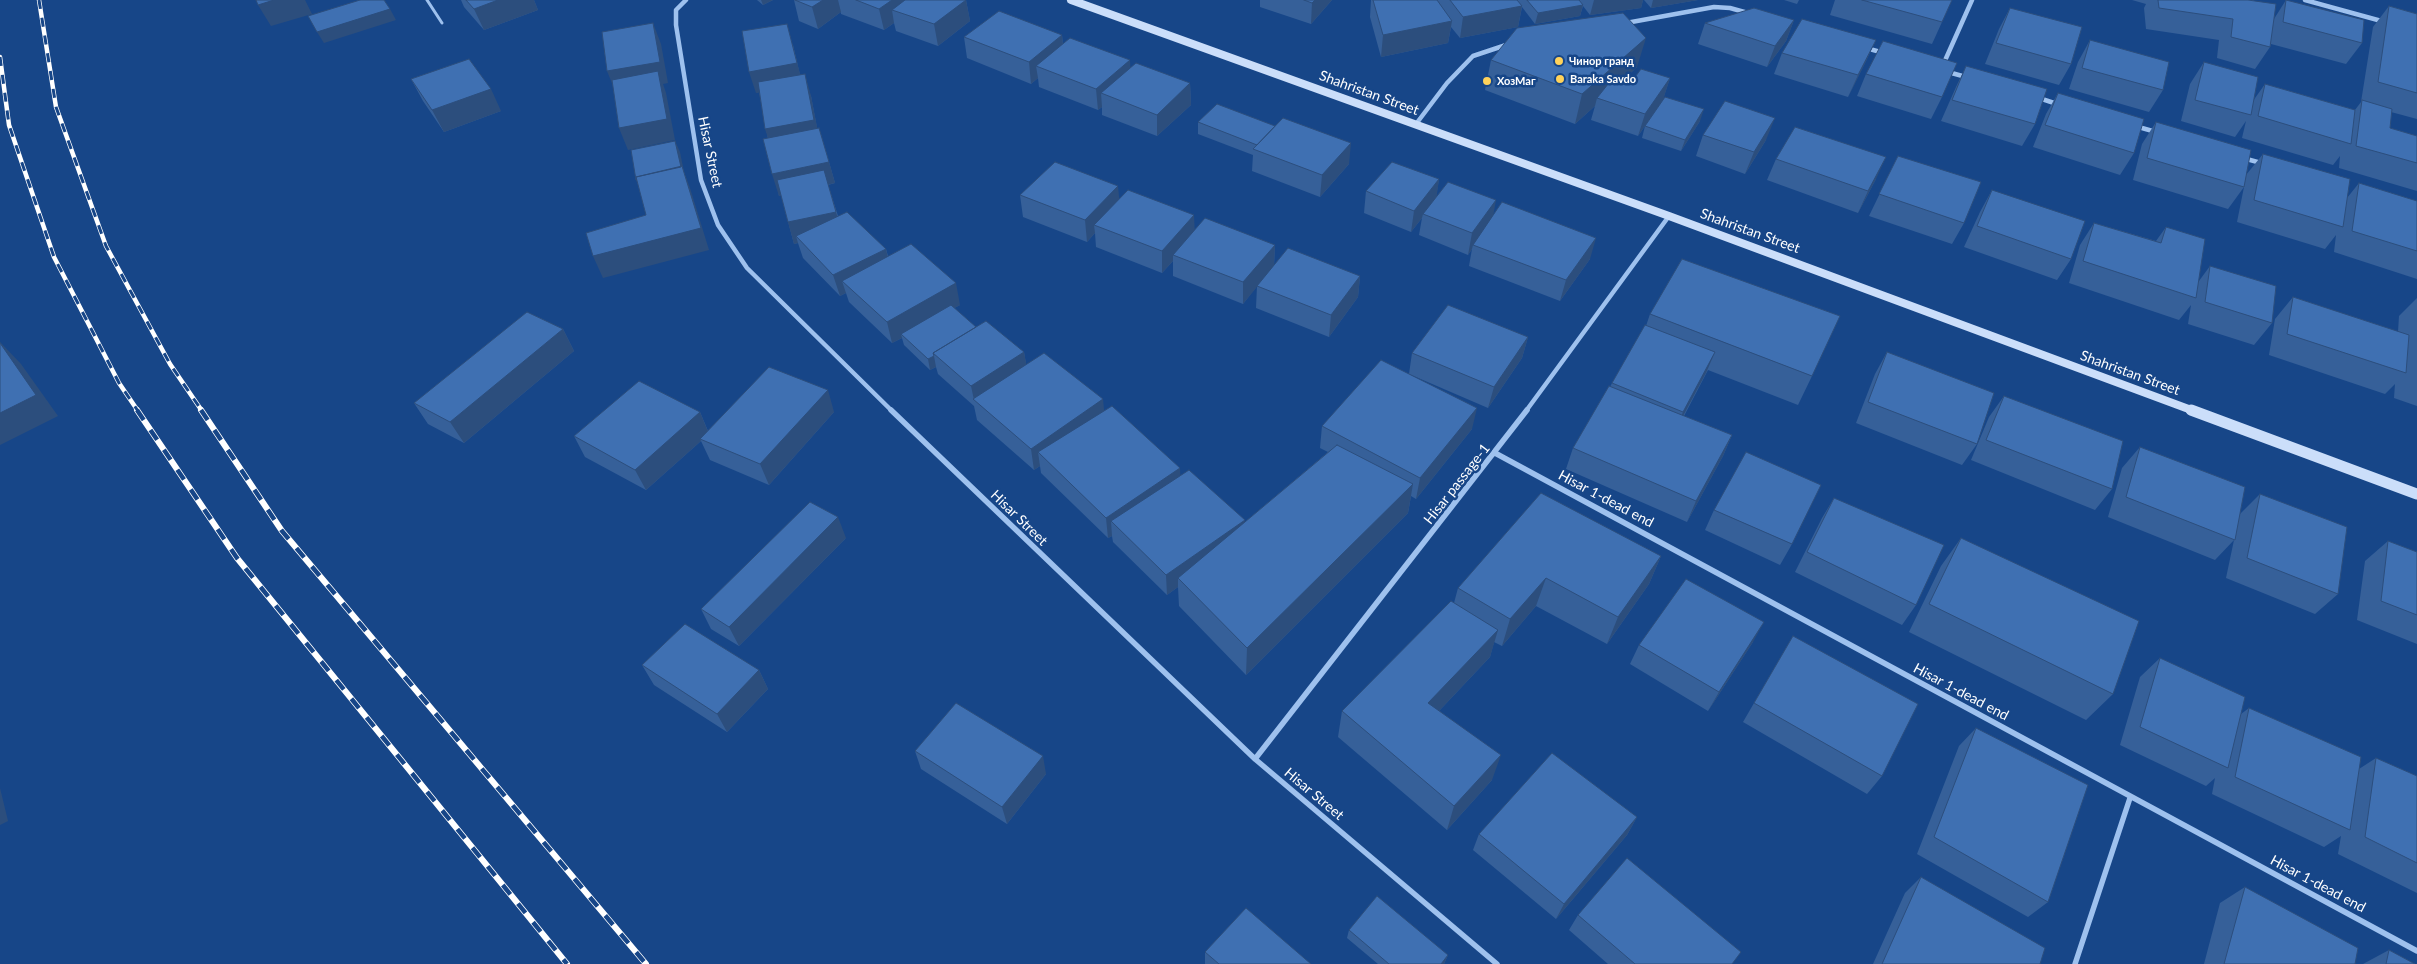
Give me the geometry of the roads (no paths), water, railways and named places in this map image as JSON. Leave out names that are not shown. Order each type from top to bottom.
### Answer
[{"type":"main road","name":"Shahristan Street","points":[[1076,1],[1669,216],[2417,494]]},
{"type":"street","name":"Hisar Street","points":[[686,0],[676,10],[676,26],[701,180],[718,225],[747,268],[890,410],[1255,760],[1497,964]]},
{"type":"street","points":[[1969,78],[1941,70],[1972,0]]},
{"type":"street","points":[[2305,0],[2388,23]]},
{"type":"street","points":[[1619,24],[1714,7],[1730,8],[1758,16]]},
{"type":"street","points":[[1416,124],[1447,83],[1473,56],[1517,42]]},
{"type":"street","points":[[1864,47],[1893,56]]},
{"type":"street","points":[[2035,97],[2064,106]]},
{"type":"street","points":[[2130,125],[2158,133]]},
{"type":"street","points":[[2234,155],[2271,166]]},
{"type":"street","name":"Hisar passage-1","points":[[1255,760],[1495,453],[1669,216]]},
{"type":"street","name":"Hisar 1-dead end","points":[[1495,453],[2130,798],[2417,951]]},
{"type":"street","points":[[2075,964],[2130,798]]},
{"type":"lane","points":[[427,0],[442,22]]},
{"type":"railway","points":[[39,0],[56,107],[106,246],[170,364],[202,411]]},
{"type":"railway","points":[[0,57],[9,125],[54,257],[119,383],[138,411]]},
{"type":"railway","points":[[137,410],[237,558],[567,964]]},
{"type":"railway","points":[[201,410],[282,531],[646,964]]},
{"type":"place","name":"Чинор гранд","points":[[1559,61]]},
{"type":"place","name":"Baraka Savdo","points":[[1560,79]]},
{"type":"place","name":"ХозМаг","points":[[1487,81]]}]
